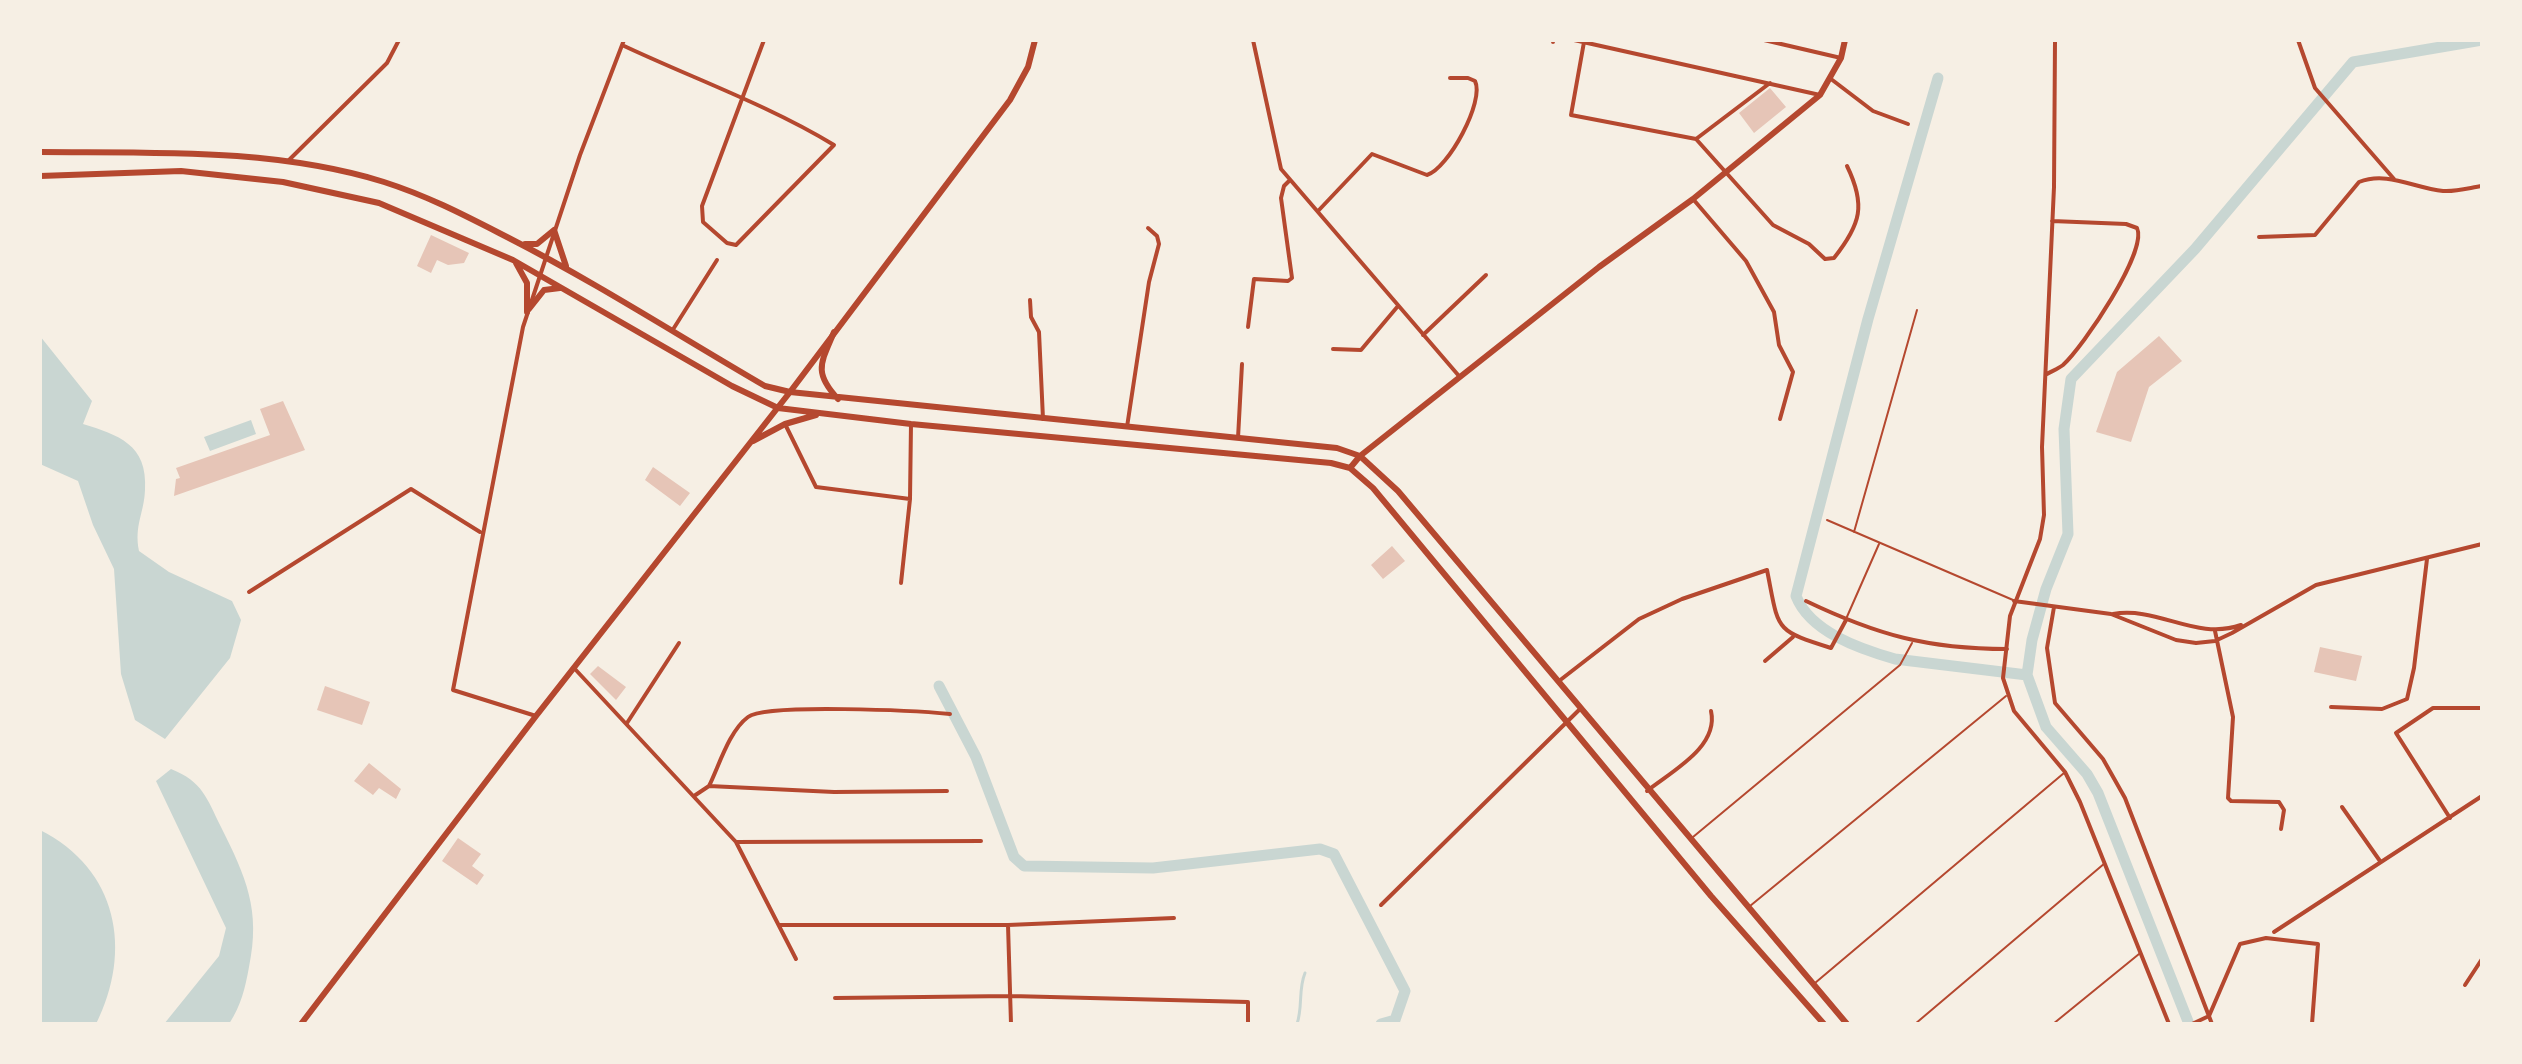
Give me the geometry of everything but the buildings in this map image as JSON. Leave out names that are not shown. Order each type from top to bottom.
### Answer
[{"type":"main road","points":[[301,1024],[536,716],[778,408],[1010,100],[1028,67],[1035,40]]},
{"type":"main road","points":[[1350,468],[1360,456],[1459,376],[1693,199],[1820,95],[1841,58],[1845,40]]},
{"type":"main road","points":[[40,152],[176,153],[288,161],[383,182],[435,200],[546,256],[765,386],[790,392],[1337,448],[1360,456],[1398,491],[1746,909],[1847,1024]]},
{"type":"main road","points":[[40,176],[181,171],[283,182],[379,203],[513,260],[732,386],[778,408],[911,424],[1315,461],[1350,468],[1390,508],[1566,721],[1824,1024]]},
{"type":"main road","points":[[521,244],[537,244],[554,230],[560,257],[571,272]]},
{"type":"main road","points":[[513,260],[527,283],[527,312]]},
{"type":"main road","points":[[527,312],[550,286],[564,288]]},
{"type":"main road","points":[[834,332],[821,364],[823,383],[838,399]]},
{"type":"main road","points":[[751,443],[785,424],[824,413]]},
{"type":"street","points":[[288,161],[387,63],[399,40]]},
{"type":"street","points":[[536,716],[453,690],[512,368],[554,230],[623,43],[739,100],[834,145],[743,239],[736,245],[727,243],[703,222],[702,206],[739,100],[764,40]]},
{"type":"street","points":[[1253,40],[1281,169],[1459,376]]},
{"type":"street","points":[[1574,40],[1820,95]]},
{"type":"street","points":[[1764,40],[1841,58]]},
{"type":"street","points":[[2055,40],[2044,515],[2040,539],[2014,601],[2003,678],[2006,696],[2021,723],[2065,772],[2106,862],[2169,1024]]},
{"type":"street","points":[[2298,40],[2315,88],[2394,179]]},
{"type":"street","points":[[1584,42],[1571,115],[1696,139],[1724,174],[1773,225],[1809,244],[1825,259],[1834,258],[1841,249],[1861,208],[1859,191],[1847,166]]},
{"type":"street","points":[[1319,210],[1372,154],[1427,175],[1437,171],[1448,159],[1479,93],[1475,81],[1450,78]]},
{"type":"street","points":[[1831,79],[1873,111],[1908,124]]},
{"type":"street","points":[[1696,139],[1770,83]]},
{"type":"street","points":[[2259,237],[2310,238],[2359,182],[2369,178],[2394,179],[2440,191],[2482,186]]},
{"type":"street","points":[[1248,327],[1254,279],[1288,281],[1292,278],[1281,198],[1284,186],[1290,180]]},
{"type":"street","points":[[1693,199],[1746,261],[1774,312],[1779,345],[1793,372],[1780,419]]},
{"type":"street","points":[[2046,374],[2067,360],[2122,282],[2140,238],[2137,228],[2126,224],[2052,221]]},
{"type":"street","points":[[1127,427],[1159,241],[1148,228]]},
{"type":"street","points":[[672,331],[717,260]]},
{"type":"street","points":[[1423,335],[1486,275]]},
{"type":"street","points":[[1030,300],[1031,317],[1039,332],[1043,419]]},
{"type":"street","points":[[1333,349],[1361,350],[1398,306]]},
{"type":"street","points":[[1238,438],[1242,364]]},
{"type":"street","points":[[785,424],[816,487],[910,499]]},
{"type":"street","points":[[901,583],[910,499],[911,424]]},
{"type":"street","points":[[249,592],[411,489],[481,532]]},
{"type":"street","points":[[2111,614],[2176,640],[2196,643],[2215,641],[2316,585],[2482,544]]},
{"type":"street","points":[[2331,707],[2382,709],[2407,699],[2414,668],[2427,559]]},
{"type":"street","points":[[1557,683],[1639,619],[1682,599],[1767,570],[1776,613],[1783,628],[1793,637],[1831,648],[1846,620]]},
{"type":"street","points":[[1806,601],[1846,620],[1912,643],[2007,649]]},
{"type":"street","points":[[2014,601],[2158,618],[2215,631],[2246,623]]},
{"type":"street","points":[[2054,607],[2047,648],[2055,703],[2103,759],[2125,798],[2212,1024]]},
{"type":"street","points":[[2215,631],[2233,717],[2229,799],[2279,802],[2284,810],[2281,829]]},
{"type":"street","points":[[1765,661],[1793,637]]},
{"type":"street","points":[[627,723],[679,643]]},
{"type":"street","points":[[574,668],[736,842],[796,959]]},
{"type":"street","points":[[2450,818],[2396,733],[2433,708],[2482,708]]},
{"type":"street","points":[[694,796],[709,786],[739,727],[757,712],[898,709],[950,714]]},
{"type":"street","points":[[1381,905],[1579,710]]},
{"type":"street","points":[[1647,791],[1690,758],[1708,736],[1714,723],[1711,711]]},
{"type":"street","points":[[709,786],[834,792],[947,791]]},
{"type":"street","points":[[2274,932],[2482,796]]},
{"type":"street","points":[[2342,807],[2380,862]]},
{"type":"street","points":[[736,842],[981,841]]},
{"type":"street","points":[[780,925],[1008,925],[1174,918]]},
{"type":"street","points":[[1008,925],[1011,1024]]},
{"type":"street","points":[[2192,1024],[2209,1016],[2240,944],[2266,938],[2318,944],[2312,1024]]},
{"type":"street","points":[[2465,985],[2482,959]]},
{"type":"street","points":[[835,998],[1011,996],[1248,1002],[1248,1024]]},
{"type":"lane","points":[[1854,532],[1917,310]]},
{"type":"lane","points":[[1827,520],[2014,601]]},
{"type":"lane","points":[[1846,620],[1879,543]]},
{"type":"lane","points":[[1689,841],[1900,665],[1912,643]]},
{"type":"lane","points":[[1746,909],[2006,696]]},
{"type":"lane","points":[[1814,985],[2065,772]]},
{"type":"lane","points":[[1915,1024],[2106,862]]},
{"type":"lane","points":[[2053,1024],[2141,952]]},
{"type":"shaded area","points":[[40,336],[92,401],[83,424],[119,438],[136,452],[142,462],[145,490],[138,534],[139,551],[169,572],[232,601],[241,620],[230,658],[165,739],[135,720],[121,674],[114,569],[93,525],[78,481],[40,464]]},
{"type":"shaded area","points":[[251,420],[256,434],[210,451],[204,437]]},
{"type":"shaded area","points":[[171,769],[190,779],[207,799],[238,862],[249,894],[252,947],[242,997],[229,1024],[164,1024],[219,956],[226,928],[156,781]]},
{"type":"shaded area","points":[[40,830],[87,866],[102,889],[111,914],[115,941],[114,968],[96,1024],[40,1024]]},
{"type":"waterway","points":[[2189,1024],[2098,793],[2087,774],[2046,727],[2027,675],[2032,640],[2046,589],[2068,534],[2064,429],[2071,379],[2195,249],[2353,62],[2482,40]]},
{"type":"waterway","points":[[1938,78],[1868,319],[1796,596],[1812,620],[1838,637],[1867,650],[1895,659],[2027,675]]},
{"type":"waterway","points":[[939,686],[976,757],[1014,857],[1024,866],[1153,868],[1320,849],[1334,854],[1405,991],[1395,1020],[1381,1024]]},
{"type":"waterway","points":[[1297,1024],[1305,973]]}]
